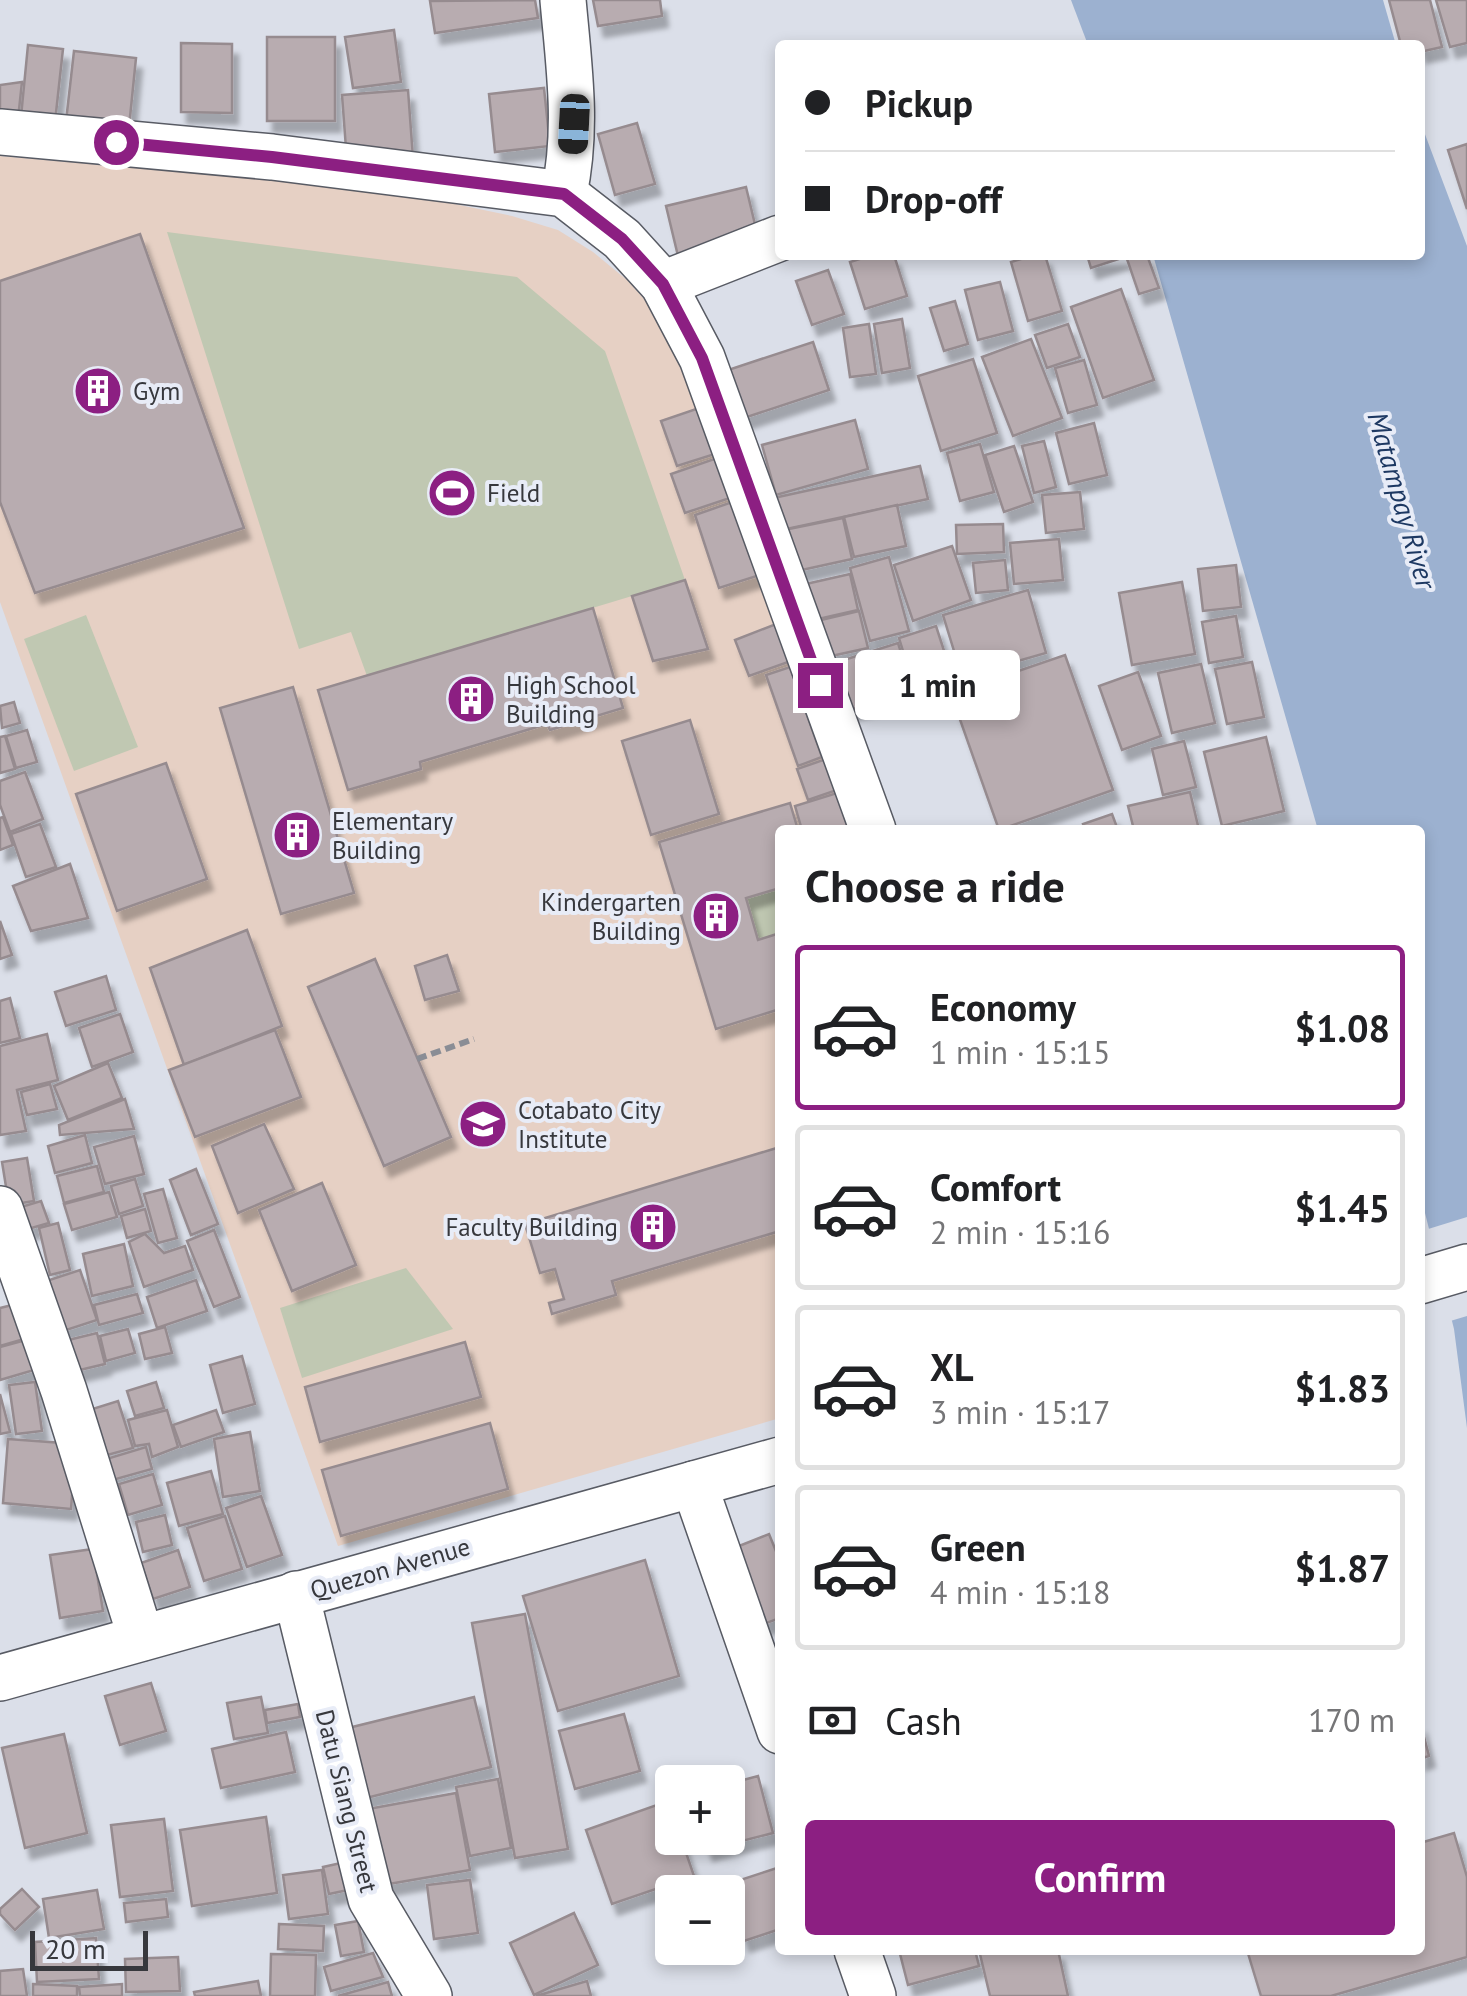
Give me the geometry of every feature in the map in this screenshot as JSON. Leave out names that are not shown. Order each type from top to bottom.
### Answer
[{"type":"street","points":[[563,0],[574,124],[564,194]]},
{"type":"street","points":[[0,132],[272,157],[564,194],[622,239],[663,284],[702,358],[871,825]]},
{"type":"street","points":[[663,284],[775,240]]},
{"type":"street","points":[[0,1209],[64,1391],[141,1638]]},
{"type":"street","points":[[1425,1280],[1467,1267]]},
{"type":"street","name":"Quezon Avenue","points":[[0,1678],[775,1461]]},
{"type":"street","points":[[694,1484],[775,1716]]},
{"type":"street","name":"Datu Siang Street","points":[[296,1594],[371,1899],[429,1996]]},
{"type":"street","points":[[859,1955],[873,1996]]},
{"type":"path","points":[[416,1059],[474,1039]]},
{"type":"shaded area","name":"Cotabato City Institute","points":[[0,156],[309,183],[426,198],[558,230],[627,280],[654,310],[674,343],[862,825],[775,825],[775,1419],[338,1546],[0,602]]},
{"type":"green space","name":"Field","points":[[167,232],[517,277],[605,351],[685,580],[367,676],[351,632],[299,649]]},
{"type":"green space","points":[[86,615],[138,747],[74,771],[24,639]]},
{"type":"green space","points":[[775,889],[775,935],[758,940],[746,898]]},
{"type":"green space","points":[[406,1268],[453,1329],[302,1378],[280,1308]]},
{"type":"water","points":[[1071,0],[1383,0],[1395,40],[1086,40]]},
{"type":"water","name":"Matampay River","points":[[1425,134],[1467,246],[1467,1428],[1454,1329],[1425,1213],[1425,825],[1317,825],[1154,260],[1425,260]]},
{"type":"pier","points":[[1467,1217],[1467,1316],[1447,1322],[1425,1230]]},
{"type":"building","points":[[535,0],[538,18],[435,33],[430,1]]},
{"type":"building","points":[[593,0],[660,0],[662,16],[598,26]]},
{"type":"building","points":[[1389,0],[1430,0],[1442,47],[1425,51],[1425,40],[1400,40]]},
{"type":"building","points":[[1436,0],[1467,0],[1467,43],[1450,47]]},
{"type":"building","points":[[394,30],[401,82],[353,88],[345,37]]},
{"type":"building","points":[[267,37],[335,37],[335,121],[267,121]]},
{"type":"building","points":[[181,43],[232,44],[232,113],[181,112]]},
{"type":"building","points":[[28,45],[63,49],[54,131],[20,127]]},
{"type":"building","points":[[74,51],[136,58],[128,137],[65,130]]},
{"type":"building","points":[[22,82],[18,119],[0,119],[0,85]]},
{"type":"building","points":[[544,88],[550,146],[495,152],[489,94]]},
{"type":"building","points":[[408,90],[413,158],[347,162],[342,95]]},
{"type":"building","points":[[637,123],[655,184],[615,195],[598,134]]},
{"type":"building","points":[[1467,144],[1467,209],[1448,150]]},
{"type":"building","points":[[746,187],[758,237],[678,256],[666,206]]},
{"type":"building","name":"Gym","points":[[140,234],[244,528],[35,593],[0,502],[0,281]]},
{"type":"building","points":[[896,260],[907,296],[865,309],[850,262]]},
{"type":"building","points":[[1047,260],[1062,311],[1028,321],[1011,262]]},
{"type":"building","points":[[1089,260],[1116,260],[1091,268]]},
{"type":"building","points":[[1127,260],[1149,260],[1159,288],[1139,294]]},
{"type":"building","points":[[828,270],[844,314],[812,325],[796,281]]},
{"type":"building","points":[[1000,282],[1013,331],[978,340],[965,290]]},
{"type":"building","points":[[1121,289],[1154,380],[1103,398],[1071,307]]},
{"type":"building","points":[[955,301],[968,344],[944,351],[930,308]]},
{"type":"building","points":[[902,319],[910,368],[882,373],[874,324]]},
{"type":"building","points":[[869,324],[876,374],[850,377],[843,328]]},
{"type":"building","points":[[1068,324],[1080,357],[1047,368],[1035,335]]},
{"type":"building","points":[[1031,339],[1062,418],[1013,436],[982,357]]},
{"type":"building","points":[[813,342],[829,390],[738,420],[722,372]]},
{"type":"building","points":[[973,359],[997,433],[941,451],[918,376]]},
{"type":"building","points":[[1084,360],[1097,405],[1068,413],[1055,368]]},
{"type":"building","points":[[699,408],[715,454],[677,466],[661,421]]},
{"type":"building","points":[[855,420],[868,469],[776,495],[762,445]]},
{"type":"building","points":[[1094,423],[1107,475],[1069,484],[1056,433]]},
{"type":"building","points":[[1044,441],[1056,487],[1034,493],[1022,446]]},
{"type":"building","points":[[980,444],[994,492],[960,501],[947,453]]},
{"type":"building","points":[[1014,446],[1033,502],[1004,512],[985,455]]},
{"type":"building","points":[[717,458],[730,498],[685,513],[671,474]]},
{"type":"building","points":[[920,466],[928,499],[777,531],[769,499]]},
{"type":"building","points":[[1080,492],[1084,529],[1046,533],[1042,495]]},
{"type":"building","points":[[735,501],[760,575],[719,588],[695,515]]},
{"type":"building","points":[[897,505],[906,546],[854,557],[844,517]]},
{"type":"building","points":[[843,518],[852,559],[788,573],[779,531]]},
{"type":"building","points":[[1003,524],[1004,552],[957,554],[956,525]]},
{"type":"building","points":[[1059,539],[1063,580],[1014,584],[1010,543]]},
{"type":"building","points":[[952,546],[971,600],[913,621],[894,565]]},
{"type":"building","points":[[889,557],[909,631],[870,641],[850,568]]},
{"type":"building","points":[[1005,560],[1008,590],[976,593],[973,563]]},
{"type":"building","points":[[1236,565],[1241,607],[1203,611],[1198,569]]},
{"type":"building","points":[[850,574],[858,610],[805,622],[797,586]]},
{"type":"building","points":[[685,580],[708,649],[653,661],[632,596]]},
{"type":"building","points":[[1182,582],[1195,654],[1132,665],[1119,593]]},
{"type":"building","points":[[1028,590],[1046,653],[962,677],[943,615]]},
{"type":"building","name":"High School Building","points":[[593,608],[623,708],[550,730],[547,724],[420,762],[421,769],[348,790],[318,690]]},
{"type":"building","points":[[859,611],[868,648],[813,660],[804,624]]},
{"type":"building","points":[[1236,616],[1243,657],[1209,663],[1202,622]]},
{"type":"building","points":[[776,624],[791,661],[749,676],[735,640]]},
{"type":"building","points":[[936,626],[957,691],[919,703],[899,638]]},
{"type":"building","points":[[898,643],[913,690],[850,710],[834,663]]},
{"type":"building","points":[[1065,655],[1113,790],[1013,825],[997,825],[951,694]]},
{"type":"building","points":[[1252,662],[1264,717],[1227,724],[1215,669]]},
{"type":"building","points":[[1201,664],[1215,723],[1172,733],[1158,673]]},
{"type":"building","points":[[790,667],[822,757],[798,766],[766,675]]},
{"type":"building","points":[[1138,672],[1161,736],[1122,750],[1099,686]]},
{"type":"building","name":"Elementary Building","points":[[293,687],[354,893],[281,914],[220,708]]},
{"type":"building","points":[[14,702],[20,723],[2,728],[0,706]]},
{"type":"building","points":[[690,720],[719,814],[651,835],[622,741]]},
{"type":"building","points":[[27,730],[37,762],[16,768],[6,736]]},
{"type":"building","points":[[5,736],[15,769],[0,773],[0,737]]},
{"type":"building","points":[[1266,737],[1284,811],[1222,825],[1204,752]]},
{"type":"building","points":[[1184,741],[1196,787],[1163,795],[1152,749]]},
{"type":"building","points":[[826,759],[837,790],[808,800],[797,769]]},
{"type":"building","points":[[166,763],[207,879],[117,911],[76,794]]},
{"type":"building","points":[[25,772],[43,819],[10,832],[0,805],[0,781]]},
{"type":"building","points":[[1190,792],[1198,825],[1133,825],[1128,806]]},
{"type":"building","points":[[837,793],[847,825],[801,825],[795,806]]},
{"type":"building","name":"Kindergarten Building","points":[[790,803],[797,825],[775,825],[775,889],[746,898],[758,940],[775,935],[775,1011],[716,1029],[659,842]]},
{"type":"building","points":[[1112,814],[1116,825],[1083,825]]},
{"type":"building","points":[[3,817],[13,845],[0,850],[0,818]]},
{"type":"building","points":[[40,824],[56,867],[26,877],[11,834]]},
{"type":"building","points":[[70,864],[88,918],[31,931],[13,886]]},
{"type":"building","points":[[0,921],[12,955],[0,959]]},
{"type":"building","points":[[247,930],[282,1026],[184,1065],[150,968]]},
{"type":"building","points":[[447,955],[459,991],[425,1000],[415,966]]},
{"type":"building","points":[[375,959],[451,1137],[384,1166],[308,987]]},
{"type":"building","points":[[106,976],[116,1010],[66,1026],[55,992]]},
{"type":"building","points":[[10,998],[20,1038],[0,1043],[0,1001]]},
{"type":"building","points":[[120,1014],[133,1052],[92,1067],[79,1028]]},
{"type":"building","points":[[275,1030],[301,1097],[195,1137],[169,1070]]},
{"type":"building","points":[[47,1034],[58,1080],[17,1090],[26,1131],[0,1135],[0,1046]]},
{"type":"building","points":[[108,1063],[122,1098],[68,1120],[54,1086]]},
{"type":"building","points":[[50,1084],[57,1109],[27,1115],[21,1092]]},
{"type":"building","points":[[125,1099],[134,1129],[60,1135],[59,1125]]},
{"type":"building","points":[[264,1124],[294,1189],[238,1213],[212,1146]]},
{"type":"building","points":[[85,1135],[92,1163],[55,1173],[48,1146]]},
{"type":"building","points":[[134,1136],[144,1174],[105,1184],[94,1147]]},
{"type":"building","name":"Faculty Building","points":[[775,1149],[775,1232],[612,1281],[616,1295],[552,1314],[549,1303],[564,1299],[555,1269],[540,1273],[525,1224]]},
{"type":"building","points":[[27,1158],[34,1201],[9,1205],[2,1162]]},
{"type":"building","points":[[97,1166],[104,1192],[64,1203],[57,1176]]},
{"type":"building","points":[[196,1169],[218,1224],[191,1235],[170,1180]]},
{"type":"building","points":[[135,1179],[143,1206],[119,1214],[111,1186]]},
{"type":"building","points":[[322,1183],[356,1265],[292,1291],[259,1210]]},
{"type":"building","points":[[163,1189],[177,1238],[158,1243],[144,1194]]},
{"type":"building","points":[[109,1192],[117,1217],[72,1230],[64,1204]]},
{"type":"building","points":[[41,1201],[49,1223],[28,1229],[21,1207]]},
{"type":"building","points":[[145,1209],[151,1231],[127,1238],[121,1216]]},
{"type":"building","points":[[58,1223],[70,1270],[50,1275],[39,1228]]},
{"type":"building","points":[[214,1230],[240,1297],[214,1307],[187,1241]]},
{"type":"building","points":[[145,1234],[164,1253],[185,1246],[193,1270],[144,1287],[129,1242]]},
{"type":"building","points":[[124,1244],[133,1286],[92,1296],[83,1254]]},
{"type":"building","points":[[80,1270],[97,1320],[51,1335],[34,1285]]},
{"type":"building","points":[[196,1280],[207,1311],[157,1328],[147,1297]]},
{"type":"building","points":[[137,1294],[143,1313],[99,1325],[94,1305]]},
{"type":"building","points":[[24,1302],[31,1337],[0,1346],[0,1308]]},
{"type":"building","points":[[165,1327],[172,1353],[145,1359],[139,1334]]},
{"type":"building","points":[[128,1329],[135,1353],[106,1361],[100,1336]]},
{"type":"building","points":[[97,1333],[105,1364],[63,1374],[56,1343]]},
{"type":"building","points":[[33,1338],[41,1368],[0,1380],[0,1347]]},
{"type":"building","points":[[465,1342],[481,1397],[320,1442],[305,1387]]},
{"type":"building","points":[[242,1356],[255,1404],[223,1413],[210,1365]]},
{"type":"building","points":[[35,1382],[42,1431],[16,1434],[9,1385]]},
{"type":"building","points":[[156,1382],[164,1408],[135,1416],[127,1391]]},
{"type":"building","points":[[0,1394],[10,1432],[0,1434]]},
{"type":"building","points":[[118,1401],[133,1448],[100,1457],[86,1411]]},
{"type":"building","points":[[167,1410],[178,1447],[152,1457],[149,1444],[135,1446],[128,1420]]},
{"type":"building","points":[[216,1410],[224,1432],[181,1447],[173,1425]]},
{"type":"building","points":[[490,1423],[508,1489],[341,1536],[322,1470]]},
{"type":"building","points":[[250,1432],[260,1491],[223,1497],[214,1439]]},
{"type":"building","points":[[8,1439],[76,1444],[71,1509],[3,1503]]},
{"type":"building","points":[[146,1447],[152,1469],[109,1481],[103,1460]]},
{"type":"building","points":[[211,1471],[223,1514],[179,1526],[167,1483]]},
{"type":"building","points":[[153,1474],[162,1505],[128,1515],[119,1484]]},
{"type":"building","points":[[261,1496],[282,1555],[247,1567],[226,1508]]},
{"type":"building","points":[[165,1515],[172,1545],[143,1552],[136,1522]]},
{"type":"building","points":[[225,1516],[242,1569],[204,1581],[187,1528]]},
{"type":"building","points":[[769,1534],[775,1549],[775,1620],[764,1624],[734,1548]]},
{"type":"building","points":[[93,1549],[103,1611],[60,1618],[50,1555]]},
{"type":"building","points":[[178,1550],[190,1587],[153,1599],[141,1563]]},
{"type":"building","points":[[645,1560],[679,1676],[558,1711],[523,1596]]},
{"type":"building","points":[[525,1614],[568,1849],[515,1858],[472,1623]]},
{"type":"building","points":[[151,1683],[166,1731],[120,1745],[105,1696]]},
{"type":"building","points":[[261,1697],[268,1733],[234,1739],[227,1703]]},
{"type":"building","points":[[474,1697],[491,1767],[350,1802],[332,1732]]},
{"type":"building","points":[[298,1704],[300,1717],[267,1723],[265,1710]]},
{"type":"building","points":[[624,1714],[640,1771],[575,1789],[559,1731]]},
{"type":"building","points":[[286,1732],[295,1772],[221,1788],[212,1749]]},
{"type":"building","points":[[64,1734],[87,1833],[25,1848],[2,1748]]},
{"type":"building","points":[[758,1776],[773,1833],[745,1840],[745,1779]]},
{"type":"building","points":[[498,1779],[511,1848],[470,1856],[456,1787]]},
{"type":"building","points":[[456,1793],[470,1870],[383,1885],[368,1809]]},
{"type":"building","points":[[655,1806],[655,1855],[687,1855],[694,1875],[655,1875],[655,1889],[612,1904],[586,1830]]},
{"type":"building","points":[[266,1817],[277,1893],[192,1906],[180,1830]]},
{"type":"building","points":[[164,1819],[173,1891],[120,1897],[111,1825]]},
{"type":"building","points":[[1454,1833],[1467,1877],[1467,1957],[1331,1996],[1261,1996],[1249,1955],[1425,1955],[1425,1842]]},
{"type":"building","points":[[341,1863],[348,1890],[329,1894],[323,1867]]},
{"type":"building","points":[[775,1869],[775,1931],[745,1941],[745,1878]]},
{"type":"building","points":[[322,1870],[328,1914],[289,1919],[283,1875]]},
{"type":"building","points":[[470,1880],[478,1933],[434,1939],[427,1885]]},
{"type":"building","points":[[22,1889],[39,1907],[15,1930],[0,1909]]},
{"type":"building","points":[[97,1890],[104,1929],[49,1938],[43,1899]]},
{"type":"building","points":[[166,1899],[168,1917],[126,1922],[124,1903]]},
{"type":"building","points":[[574,1913],[598,1965],[534,1995],[510,1943]]},
{"type":"building","points":[[358,1921],[364,1952],[341,1956],[335,1925]]},
{"type":"building","points":[[279,1924],[324,1926],[323,1951],[278,1949]]},
{"type":"building","points":[[96,1938],[99,1979],[37,1982],[35,1942]]},
{"type":"building","points":[[373,1953],[383,1977],[331,1991],[324,1967]]},
{"type":"building","points":[[271,1954],[316,1955],[315,1996],[270,1996]]},
{"type":"building","points":[[900,1955],[976,1955],[979,1966],[908,1985]]},
{"type":"building","points":[[980,1955],[1059,1955],[1068,1996],[990,1996]]},
{"type":"building","points":[[178,1957],[180,1991],[126,1992],[125,1959]]},
{"type":"building","points":[[23,1969],[27,1996],[0,1996],[0,1971]]},
{"type":"building","points":[[258,1981],[261,1996],[195,1996],[194,1992]]},
{"type":"building","points":[[587,1981],[591,1996],[536,1996]]},
{"type":"building","points":[[388,1982],[392,1996],[338,1996]]},
{"type":"building","points":[[33,1984],[77,1986],[77,1996],[33,1996]]},
{"type":"building","points":[[122,1984],[122,1996],[80,1996],[79,1987]]},
{"type":"place","name":"Gym","points":[[98,391]]},
{"type":"place","name":"Field","points":[[452,493]]},
{"type":"place","name":"High School Building","points":[[471,699]]},
{"type":"place","name":"Elementary Building","points":[[297,835]]},
{"type":"place","name":"Kindergarten Building","points":[[716,916]]},
{"type":"place","name":"Cotabato City Institute","points":[[483,1124]]},
{"type":"place","name":"Faculty Building","points":[[653,1227]]},
{"type":"route","points":[[116,142],[272,157],[564,194],[622,239],[663,284],[702,358],[820,685]]}]
